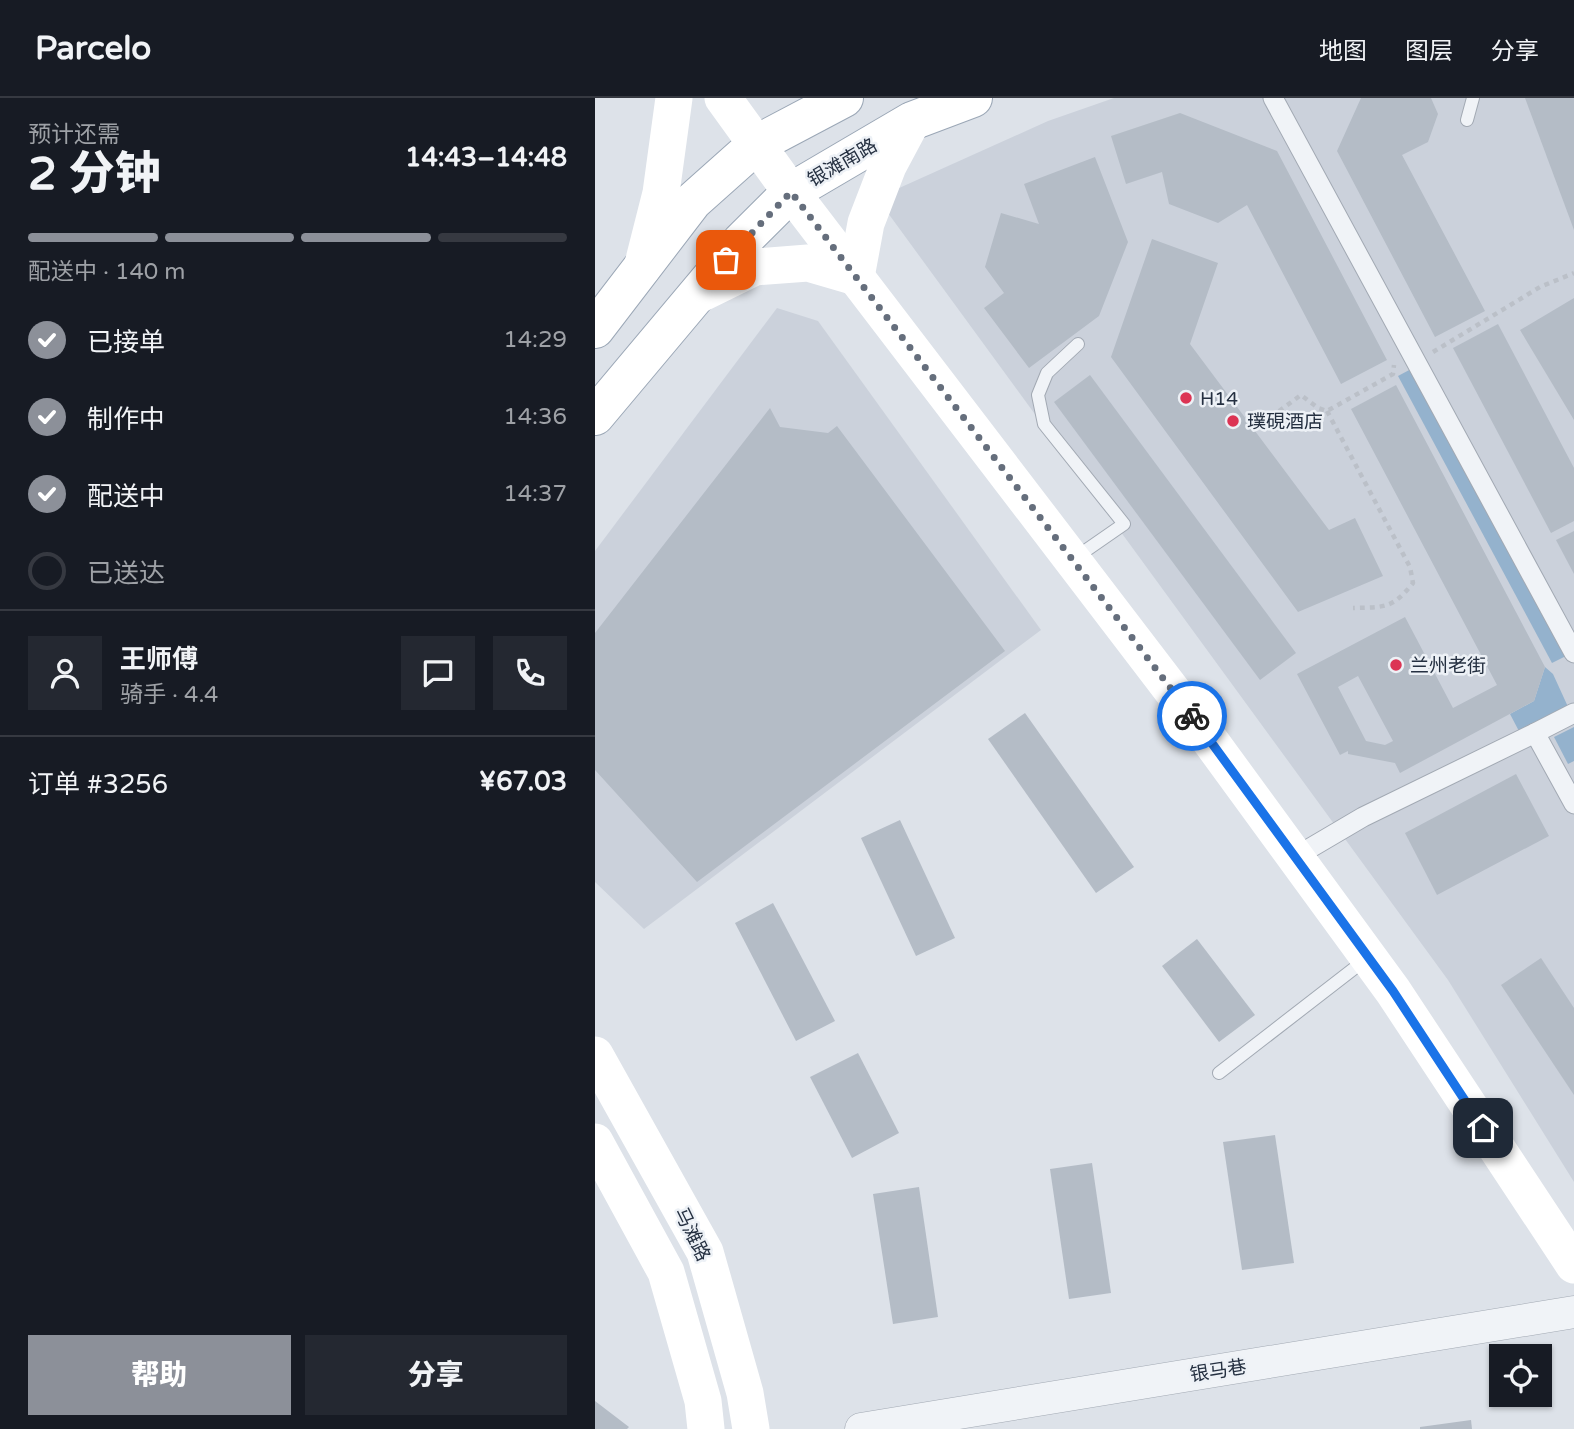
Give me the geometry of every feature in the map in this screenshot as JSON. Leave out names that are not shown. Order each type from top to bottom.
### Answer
[{"type":"main road","points":[[642,268],[661,193],[674,98]]},
{"type":"main road","points":[[723,98],[791,192],[1206,735],[1368,957],[1574,1265]]},
{"type":"main road","points":[[595,329],[693,201],[757,144],[844,98]]},
{"type":"main road","name":"银滩南路","points":[[595,416],[741,242],[791,192],[912,121],[973,98]]},
{"type":"main road","points":[[856,277],[866,223],[888,166],[912,121]]},
{"type":"main road","points":[[696,296],[755,267],[808,264],[856,277]]},
{"type":"main road","name":"马滩路","points":[[595,1055],[705,1252],[745,1393],[751,1429]]},
{"type":"main road","points":[[595,1142],[666,1272],[703,1401],[706,1429]]},
{"type":"street","points":[[1273,98],[1574,653]]},
{"type":"street","points":[[1295,857],[1363,817],[1574,713]]},
{"type":"street","points":[[1535,733],[1574,804]]},
{"type":"street","name":"银马巷","points":[[861,1429],[1574,1312]]},
{"type":"lane","points":[[1467,120],[1473,98]]},
{"type":"lane","points":[[1072,560],[1124,524],[1044,424],[1038,395],[1047,373],[1078,344]]},
{"type":"lane","points":[[1219,1073],[1368,957]]},
{"type":"path","points":[[1327,411],[1393,374],[1395,363],[1411,352],[1433,352],[1540,287],[1574,273]]},
{"type":"path","points":[[1271,417],[1301,395],[1318,408],[1327,411],[1410,567],[1413,583],[1399,600],[1381,607],[1353,608]]},
{"type":"shaded area","name":"兰州老街","points":[[1114,98],[1574,98],[1574,1182],[1448,980],[877,198],[1048,121]]},
{"type":"shaded area","points":[[777,308],[818,321],[1041,630],[644,929],[595,882],[595,551]]},
{"type":"water","points":[[1413,368],[1568,655],[1552,663],[1398,376]]},
{"type":"water","points":[[1545,667],[1553,674],[1569,709],[1521,735],[1510,714],[1534,701]]},
{"type":"water","points":[[1574,727],[1574,761],[1568,764],[1554,737]]},
{"type":"building","points":[[1361,98],[1431,98],[1438,114],[1428,142],[1402,155],[1485,311],[1435,337],[1337,151]]},
{"type":"building","points":[[1525,98],[1574,98],[1574,230]]},
{"type":"building","points":[[1180,113],[1277,151],[1387,360],[1341,384],[1247,205],[1218,223],[1169,204],[1162,172],[1126,184],[1111,136]]},
{"type":"building","points":[[1095,157],[1128,242],[1099,316],[1029,368],[984,308],[1004,293],[985,267],[1001,213],[1039,224],[1024,184]]},
{"type":"building","name":"H14","points":[[1152,239],[1218,263],[1190,344],[1329,530],[1355,518],[1383,576],[1298,612],[1111,357]]},
{"type":"building","points":[[1574,298],[1574,420],[1520,330]]},
{"type":"building","points":[[1498,324],[1574,468],[1574,521],[1551,533],[1453,348]]},
{"type":"building","points":[[1090,375],[1296,653],[1260,680],[1054,402]]},
{"type":"building","points":[[1396,385],[1545,667],[1534,701],[1400,773],[1395,763],[1348,754],[1348,751],[1340,755],[1297,674],[1405,617],[1453,708],[1497,685],[1351,409]],"holes":[[[1358,676],[1393,741],[1385,745],[1366,741],[1338,687]]]},
{"type":"building","points":[[770,408],[780,427],[828,433],[837,426],[1005,651],[697,882],[595,770],[595,633]]},
{"type":"building","points":[[1574,531],[1574,574],[1556,540]]},
{"type":"building","points":[[1025,713],[1134,867],[1096,893],[988,739]]},
{"type":"building","points":[[1516,774],[1549,836],[1437,895],[1405,833]]},
{"type":"building","points":[[900,820],[955,938],[916,956],[861,838]]},
{"type":"building","points":[[773,903],[835,1021],[796,1041],[735,923]]},
{"type":"building","points":[[1197,939],[1255,1015],[1219,1042],[1162,966]]},
{"type":"building","points":[[1541,958],[1574,1008],[1574,1095],[1501,985]]},
{"type":"building","points":[[858,1053],[899,1133],[852,1158],[810,1077]]},
{"type":"building","points":[[1275,1135],[1294,1263],[1242,1270],[1223,1142]]},
{"type":"building","points":[[1092,1163],[1111,1293],[1069,1299],[1050,1169]]},
{"type":"building","points":[[919,1187],[938,1317],[893,1324],[873,1194]]},
{"type":"building","points":[[595,1401],[629,1427],[595,1429]]},
{"type":"building","points":[[1471,1420],[1472,1429],[1420,1429],[1420,1427]]},
{"type":"way so far","points":[[726,260],[791,192],[1192,716]]},
{"type":"place","name":"H14","points":[[1186,398]]},
{"type":"place","name":"璞硯酒店","points":[[1233,421]]},
{"type":"place","name":"兰州老街","points":[[1396,665]]},
{"type":"route","points":[[1192,716],[1393,991],[1483,1128]]}]
